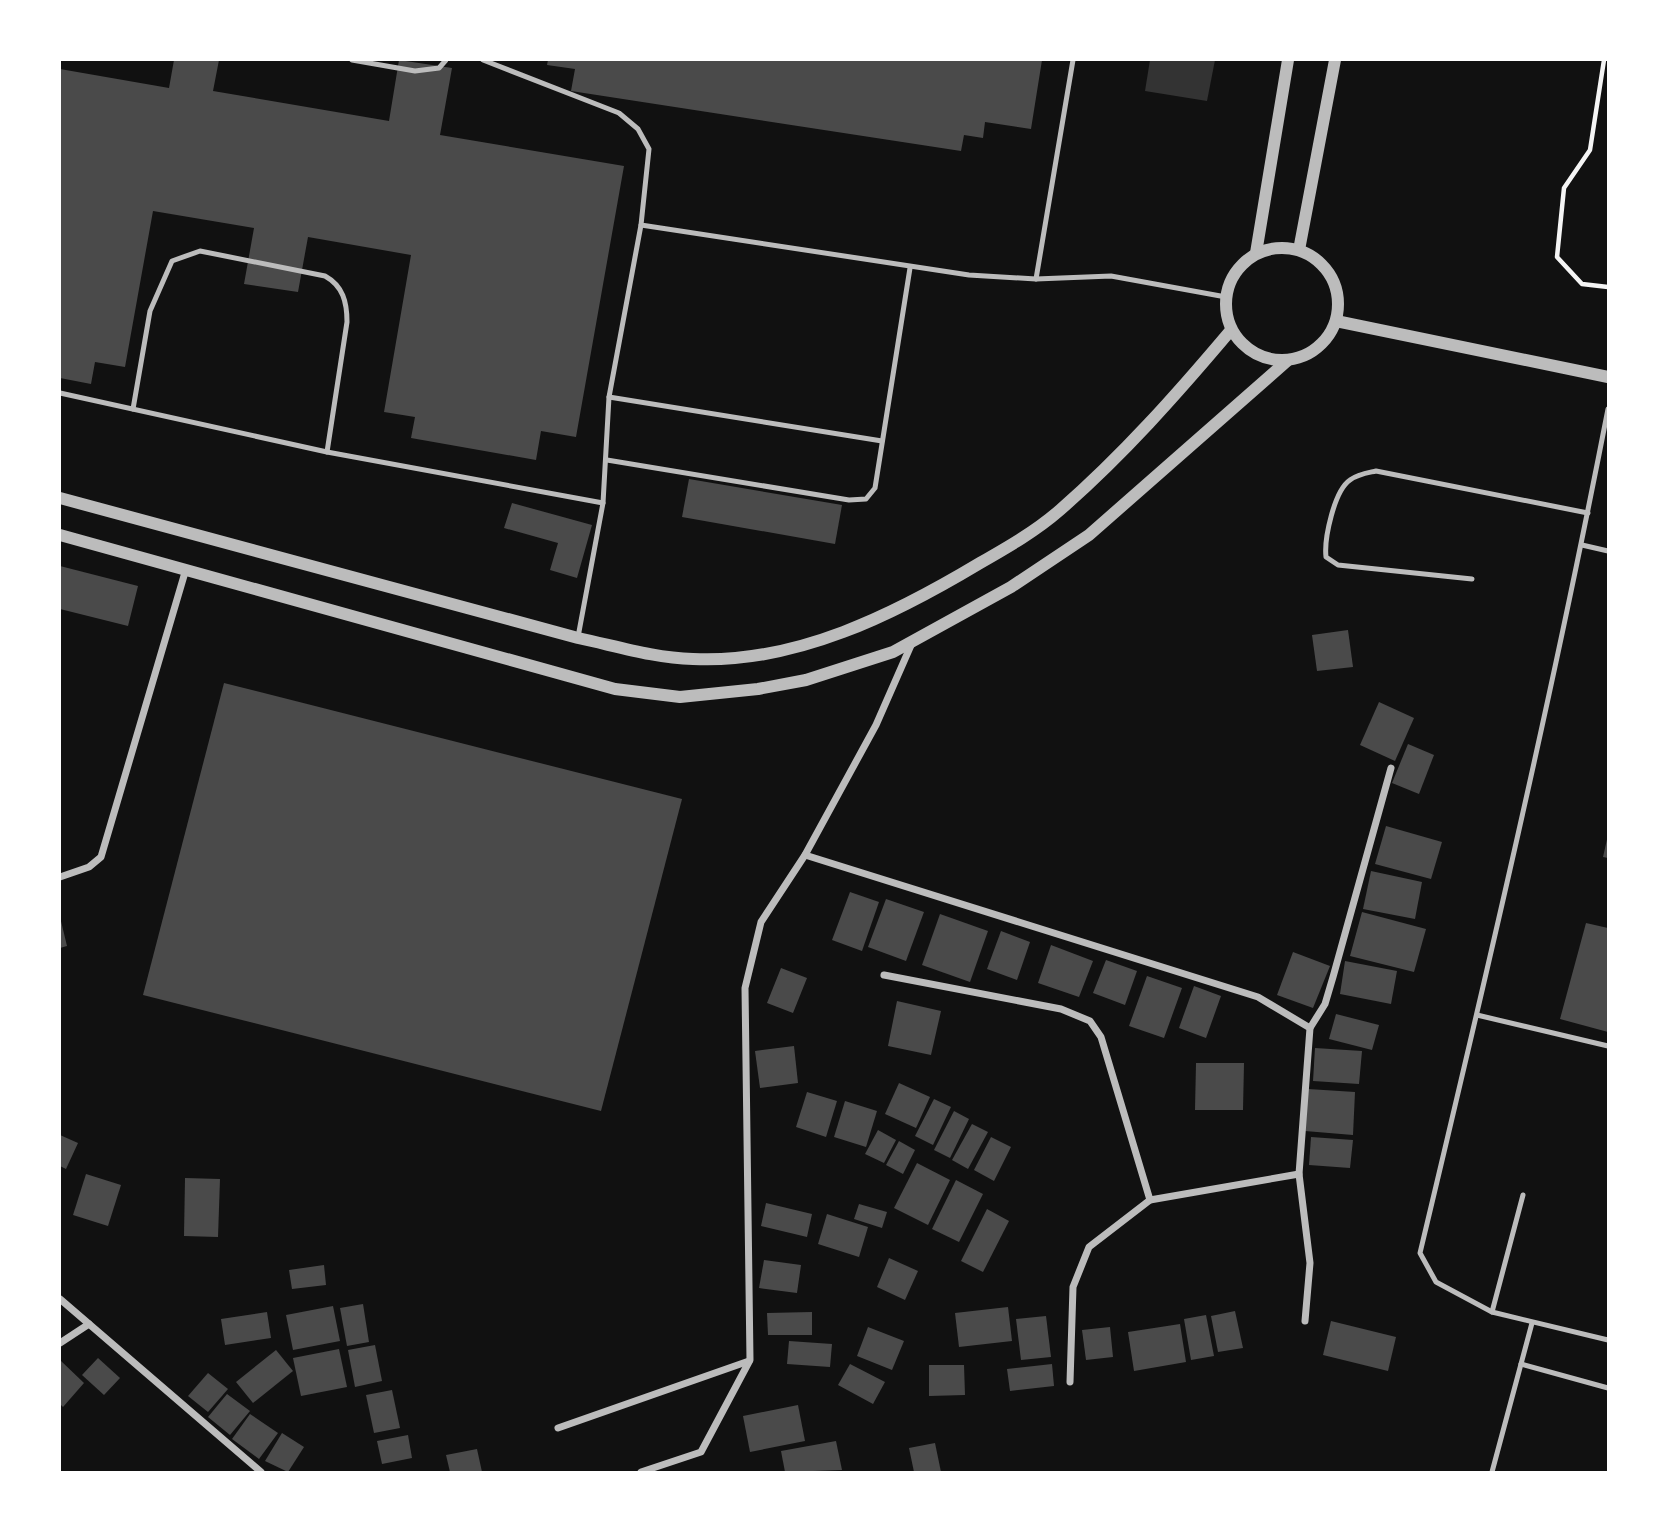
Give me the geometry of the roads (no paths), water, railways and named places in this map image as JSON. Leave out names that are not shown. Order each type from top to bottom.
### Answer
[{"type":"street","points":[[1256,253],[1288,60]]},
{"type":"street","points":[[1299,250],[1335,60]]},
{"type":"street","points":[[60,535],[186,568],[578,681],[650,694],[716,694],[806,680],[893,652],[1011,587],[1089,535],[1287,361],[1308,354],[1326,341],[1336,321],[1339,299],[1332,278],[1318,260],[1299,250],[1277,247],[1256,253],[1238,267],[1228,286],[1225,309],[1231,330],[1245,347],[1265,358],[1287,361]]},
{"type":"street","points":[[1336,321],[1608,377]]},
{"type":"street","points":[[60,498],[578,638],[662,657],[695,660],[793,647],[857,628],[930,593],[1028,535],[1059,512],[1148,428],[1231,330]]},
{"type":"street","points":[[60,877],[89,867],[101,857],[186,568]]},
{"type":"street","points":[[641,1472],[701,1452],[750,1360],[745,988],[761,922],[805,855],[876,725],[912,642]]},
{"type":"street","points":[[1305,1321],[1310,1263],[1300,1174],[1310,1028],[1325,1004],[1391,768]]},
{"type":"street","points":[[805,855],[1258,997],[1310,1028]]},
{"type":"street","points":[[884,975],[1061,1009],[1090,1021],[1101,1037],[1150,1200]]},
{"type":"street","points":[[1070,1382],[1073,1287],[1089,1247],[1150,1200],[1300,1174]]},
{"type":"street","points":[[60,1299],[261,1472]]},
{"type":"street","points":[[60,1342],[89,1324]]},
{"type":"street","points":[[558,1428],[750,1360]]},
{"type":"lane","points":[[352,60],[415,71],[439,68],[446,60]]},
{"type":"lane","points":[[483,60],[619,113],[638,129],[649,149],[641,225],[609,397],[603,503],[578,638]]},
{"type":"lane","points":[[1036,279],[1073,60]]},
{"type":"lane","points":[[641,225],[911,268],[1036,279],[1111,276],[1226,297]]},
{"type":"lane","points":[[132,409],[150,311],[172,261],[200,251],[325,276],[336,282],[347,307],[327,452]]},
{"type":"lane","points":[[607,460],[849,500],[866,499],[874,488],[911,268]]},
{"type":"lane","points":[[60,393],[327,452],[603,503]]},
{"type":"lane","points":[[609,397],[882,440]]},
{"type":"lane","points":[[1608,409],[1582,545],[1477,1015],[1420,1253],[1436,1282],[1492,1312],[1608,1340]]},
{"type":"lane","points":[[1472,579],[1338,565],[1326,557],[1324,542],[1340,492],[1348,481],[1376,471],[1588,513]]},
{"type":"lane","points":[[1582,545],[1608,551]]},
{"type":"lane","points":[[1477,1015],[1608,1046]]},
{"type":"lane","points":[[1492,1312],[1523,1195]]},
{"type":"lane","points":[[1492,1472],[1532,1323]]},
{"type":"lane","points":[[1521,1364],[1608,1388]]}]
